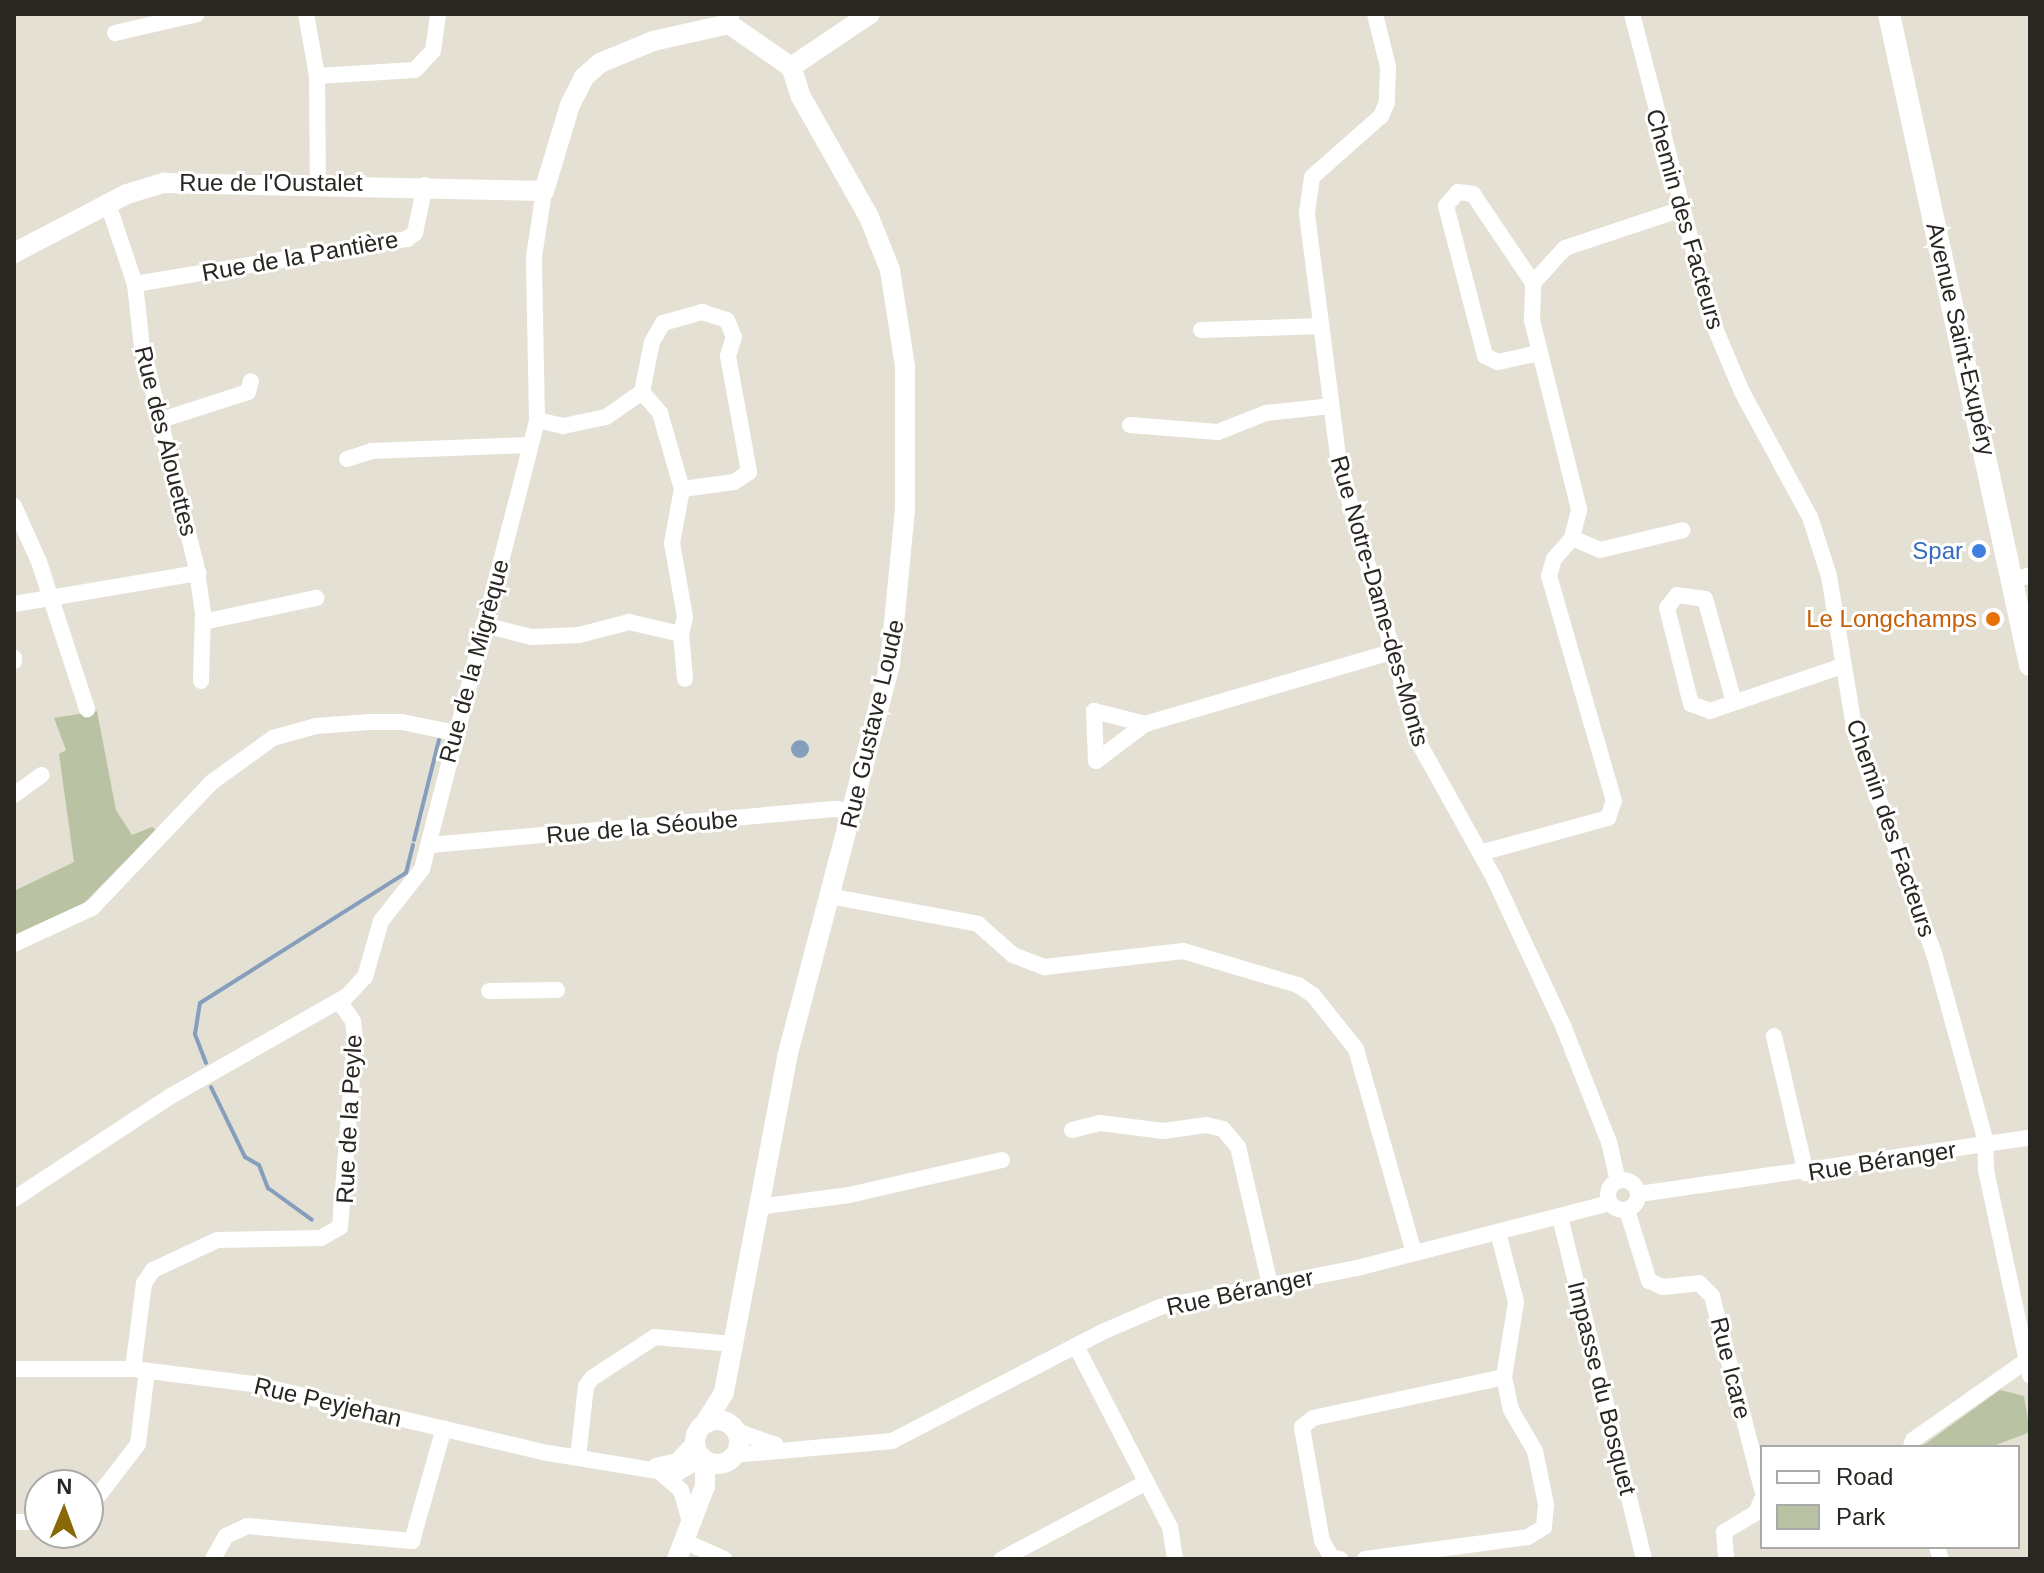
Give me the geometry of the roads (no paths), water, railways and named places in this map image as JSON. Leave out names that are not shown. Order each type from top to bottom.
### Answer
[{"type":"main road","name":"Avenue Saint-Exupéry","points":[[1889,14],[2021,578],[2030,665]]},
{"type":"street","points":[[115,33],[197,14]]},
{"type":"street","points":[[306,14],[317,76],[318,183]]},
{"type":"street","points":[[317,76],[415,70],[433,51],[438,14]]},
{"type":"street","points":[[729,19],[791,67],[870,14]]},
{"type":"street","name":"Rue Notre-Dame-des-Monts","points":[[1375,14],[1390,87],[1381,116],[1312,177],[1307,214],[1339,465],[1392,652],[1430,768],[1480,853],[1564,1028],[1609,1142],[1618,1180]]},
{"type":"street","name":"Chemin des Facteurs","points":[[1632,14],[1712,321],[1742,392],[1810,517],[1829,576],[1855,733],[1935,957],[1984,1145],[2028,1368]]},
{"type":"street","name":"Rue de la Migrèque","points":[[14,1199],[171,1096],[339,1001],[365,977],[381,921],[422,869],[430,845],[455,733],[537,420],[534,257],[544,191],[570,105],[592,70],[653,41],[729,19]]},
{"type":"street","name":"Rue Gustave Loude","points":[[702,1446],[724,1392],[790,1044],[886,683],[899,603],[905,366],[895,292],[878,236],[801,97],[791,67]]},
{"type":"street","name":"Rue de l'Oustalet","points":[[14,253],[108,204],[164,183],[425,185],[544,191]]},
{"type":"street","name":"Rue de la Pantière","points":[[135,284],[407,239],[415,233],[425,185]]},
{"type":"street","points":[[1480,853],[1608,818],[1614,801],[1549,576],[1554,559],[1572,538],[1579,509],[1532,320],[1533,283],[1473,194],[1458,192],[1446,206],[1485,356],[1498,362],[1539,353]]},
{"type":"street","name":"Rue des Alouettes","points":[[108,204],[135,284],[142,347],[198,573],[203,622],[201,681]]},
{"type":"street","points":[[1533,283],[1565,248],[1682,209]]},
{"type":"street","points":[[537,420],[563,426],[606,417],[642,392],[652,342],[663,323],[709,312],[727,320],[734,337],[728,356],[749,472],[734,482],[682,489]]},
{"type":"street","points":[[1201,330],[1321,326]]},
{"type":"street","points":[[161,420],[248,392],[251,381]]},
{"type":"street","points":[[642,392],[665,424],[682,489],[672,543],[685,617],[681,634],[685,679]]},
{"type":"street","points":[[1130,425],[1218,432],[1266,413],[1331,406]]},
{"type":"street","points":[[347,459],[371,451],[530,445]]},
{"type":"street","points":[[14,506],[51,599],[87,709]]},
{"type":"street","points":[[1572,538],[1600,550],[1683,530]]},
{"type":"street","points":[[14,604],[198,573]]},
{"type":"street","points":[[1734,702],[1705,599],[1677,595],[1667,608],[1691,704],[1710,711],[1842,666]]},
{"type":"street","points":[[203,622],[316,598]]},
{"type":"street","points":[[483,625],[532,637],[579,635],[629,622],[681,634]]},
{"type":"street","points":[[1145,724],[1392,652]]},
{"type":"street","points":[[14,944],[92,908],[212,782],[273,738],[316,726],[370,722],[402,722],[455,733]]},
{"type":"street","points":[[14,795],[42,775]]},
{"type":"street","name":"Rue de la Séoube","points":[[430,845],[836,809],[854,812]]},
{"type":"street","points":[[829,896],[978,924],[1013,955],[1045,967],[1183,951],[1298,985],[1356,1049],[1414,1252]]},
{"type":"street","points":[[489,991],[557,990]]},
{"type":"street","name":"Rue de la Peyle","points":[[140,1370],[144,1283],[153,1270],[217,1240],[314,1239],[340,1227],[355,1040],[353,1021],[339,1001]]},
{"type":"street","points":[[1774,1036],[1806,1173]]},
{"type":"street","points":[[1072,1130],[1100,1123],[1163,1131],[1206,1125],[1223,1129],[1238,1147],[1270,1284]]},
{"type":"street","name":"Rue Béranger","points":[[1639,1194],[1806,1173],[2030,1138]]},
{"type":"street","points":[[758,1207],[849,1195],[1002,1160]]},
{"type":"street","points":[[1618,1180],[1632,1182],[1639,1194],[1627,1210],[1610,1203],[1608,1191],[1618,1180]]},
{"type":"street","name":"Rue Béranger","points":[[732,1457],[892,1441],[1076,1346],[1160,1307],[1414,1252],[1610,1203]]},
{"type":"street","name":"Rue Icare","points":[[1627,1210],[1649,1281],[1663,1287],[1699,1283],[1712,1296],[1760,1481]]},
{"type":"street","name":"Impasse du Bosquet","points":[[1560,1217],[1644,1559]]},
{"type":"street","points":[[1365,1559],[1528,1537],[1544,1527],[1546,1504],[1535,1451],[1511,1410],[1504,1377],[1516,1302],[1498,1232]]},
{"type":"street","points":[[578,1458],[586,1386],[592,1378],[655,1337],[733,1344]]},
{"type":"street","points":[[1076,1346],[1170,1527],[1175,1559]]},
{"type":"street","points":[[1912,1445],[1913,1440],[2028,1368]]},
{"type":"street","name":"Rue Peyjehan","points":[[14,1369],[140,1370],[273,1388],[578,1458],[638,1467],[673,1464],[702,1446]]},
{"type":"street","points":[[104,1488],[138,1444],[140,1370]]},
{"type":"street","points":[[1340,1559],[1332,1558],[1322,1541],[1302,1427],[1313,1418],[1504,1377]]},
{"type":"street","name":"Rue Gustave Loude","points":[[724,1392],[734,1428]]},
{"type":"street","points":[[705,1486],[702,1446],[718,1420],[734,1428],[739,1445],[705,1486],[685,1543],[724,1559]]},
{"type":"street","points":[[213,1559],[226,1536],[247,1526],[412,1541],[444,1428]]},
{"type":"street","name":"Rue Béranger","points":[[734,1428],[797,1449]]},
{"type":"street","points":[[702,1446],[718,1463],[732,1457]]},
{"type":"street","name":"Rue Peyjehan","points":[[638,1467],[676,1483],[685,1543]]},
{"type":"street","points":[[1002,1559],[1147,1482]]},
{"type":"street","points":[[1726,1559],[1724,1532],[1756,1513],[1760,1504]]},
{"type":"water","points":[[800,740],[809,749],[800,758],[791,749]]},
{"type":"waterway","points":[[414,840],[439,740]]},
{"type":"waterway","points":[[206,1063],[195,1034],[200,1003],[406,873],[413,845]]},
{"type":"waterway","points":[[211,1087],[245,1157],[259,1165],[268,1188],[312,1220]]},
{"type":"place","name":"Spar","points":[[1979,551]]},
{"type":"place","name":"Le Longchamps","points":[[1993,619]]}]
